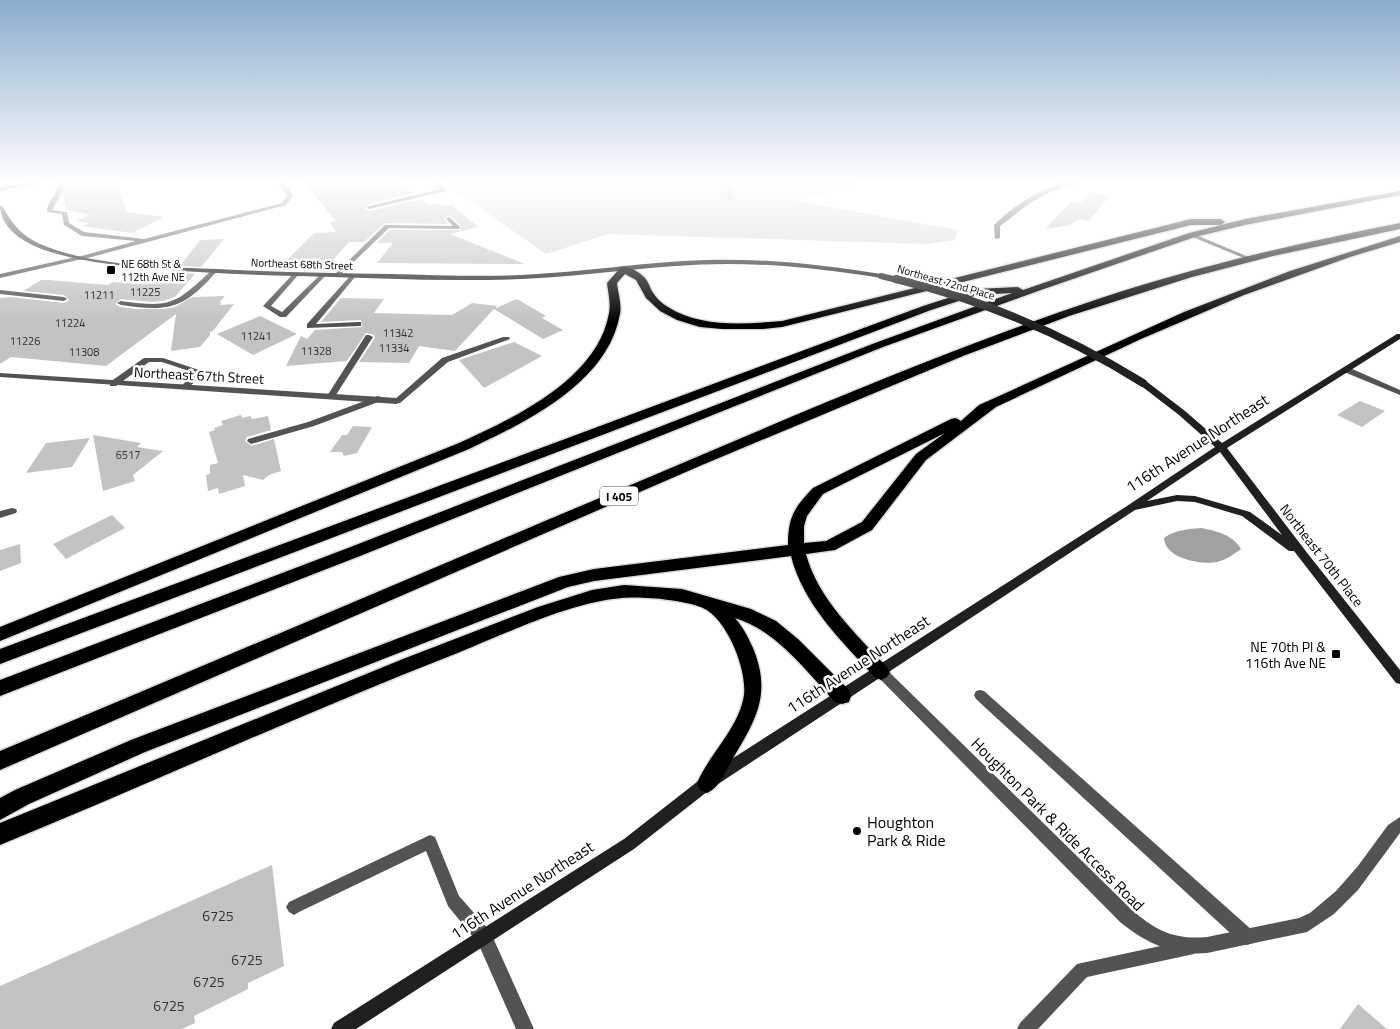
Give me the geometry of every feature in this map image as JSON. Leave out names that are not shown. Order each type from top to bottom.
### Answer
[{"type":"highway","points":[[0,634],[464,446],[524,416],[559,393],[578,376],[605,343],[612,328],[616,311],[616,295],[612,283],[624,269],[640,278],[645,292],[664,310],[704,324],[726,327],[756,327],[782,324],[1032,259],[1165,228]]},
{"type":"highway","points":[[0,688],[354,552],[879,345],[1034,289],[1192,235],[1220,228]]},
{"type":"highway","name":"I 405","points":[[0,761],[777,428],[1067,313],[1177,278],[1248,258],[1321,240],[1389,228]]},
{"type":"highway","points":[[881,672],[825,610],[804,572],[796,550],[796,525],[804,506],[818,490],[992,404],[1220,300],[1338,256],[1400,239]]},
{"type":"highway","points":[[0,657],[927,308],[976,292],[1034,289]]},
{"type":"highway","points":[[0,810],[22,797],[138,746],[565,581],[594,575],[829,546],[854,535],[867,526],[921,457],[992,404]]},
{"type":"highway","points":[[0,834],[409,664],[544,612],[592,596],[624,591],[651,591],[682,595],[745,614],[770,626],[792,644],[842,696]]},
{"type":"highway","points":[[707,783],[752,702],[753,680],[746,651],[732,626],[711,604]]},
{"type":"main road","name":"Northeast 68th Street","points":[[12,228],[21,236],[40,246],[80,258],[214,271],[336,276],[495,278],[624,269]]},
{"type":"main road","name":"Northeast 72nd Place","points":[[624,269],[705,262],[751,262],[814,266],[882,276],[961,296],[1015,315],[1068,339],[1143,383],[1182,413],[1222,448]]},
{"type":"main road","name":"116th Avenue Northeast","points":[[340,1029],[630,844],[707,783],[881,672],[1131,508],[1196,463],[1400,336]]},
{"type":"main road","name":"Northeast 70th Place","points":[[1222,448],[1304,557],[1400,678]]},
{"type":"main road","points":[[1131,508],[1178,498],[1195,498],[1246,514],[1304,557]]},
{"type":"street","points":[[72,228],[82,234],[149,240]]},
{"type":"street","points":[[0,276],[80,258],[194,228]]},
{"type":"street","points":[[336,276],[385,228]]},
{"type":"street","points":[[997,228],[997,238]]},
{"type":"street","points":[[1192,235],[1248,258]]},
{"type":"street","points":[[121,303],[150,307],[164,307],[176,304],[214,271]]},
{"type":"street","points":[[296,274],[267,306],[283,315],[323,275]]},
{"type":"street","points":[[353,276],[310,326],[358,324]]},
{"type":"street","points":[[0,292],[64,299]]},
{"type":"street","points":[[331,396],[369,337]]},
{"type":"street","name":"Northeast 67th Street","points":[[0,375],[114,384],[396,401],[445,360],[506,339]]},
{"type":"street","points":[[114,384],[147,360],[163,360],[201,372],[184,387]]},
{"type":"street","points":[[1347,370],[1400,393]]},
{"type":"street","points":[[251,441],[311,424],[378,399]]},
{"type":"street","points":[[0,515],[12,511]]},
{"type":"street","name":"Houghton Park & Ride Access Road","points":[[881,672],[1126,916],[1155,937],[1172,944],[1193,947],[1301,926],[1327,911],[1336,903],[1393,830],[1400,824]]},
{"type":"street","points":[[980,695],[1247,937]]},
{"type":"street","points":[[294,907],[430,842],[453,901],[484,937],[524,1029]]},
{"type":"street","points":[[1026,1029],[1083,970],[1193,947]]},
{"type":"shaded area","points":[[509,228],[947,228],[958,230],[955,240],[928,244],[608,234],[546,254]]},
{"type":"shaded area","points":[[1201,528],[1219,532],[1229,537],[1241,549],[1230,557],[1210,563],[1193,561],[1177,556],[1166,545],[1164,538],[1168,535],[1182,530]]},
{"type":"building","points":[[96,228],[142,228],[132,233]]},
{"type":"building","points":[[334,228],[379,228],[364,242],[349,242],[332,261],[287,260],[314,233],[336,232]]},
{"type":"building","points":[[461,228],[474,228],[450,234],[525,264],[377,263],[393,243],[377,243],[390,230],[461,230]]},
{"type":"building","points":[[224,239],[201,267],[180,266],[200,240]]},
{"type":"building","points":[[175,272],[195,274],[175,297],[152,302],[121,299],[115,304],[121,307],[137,309],[164,309],[175,307],[192,297],[225,296],[219,303],[222,302],[220,305],[234,304],[212,332],[210,331],[210,335],[200,347],[171,351],[176,314],[106,366],[11,357],[0,364],[0,298],[11,297],[64,303],[69,300],[64,295],[23,291],[41,280],[108,285],[113,282],[138,284],[166,283]]},
{"type":"building","points":[[341,298],[384,299],[374,313],[452,315],[472,303],[497,306],[496,308],[517,299],[546,316],[542,318],[563,330],[543,339],[494,309],[455,351],[419,346],[409,363],[359,362],[375,338],[374,335],[366,333],[347,361],[286,366],[301,336],[307,339],[315,330],[362,327],[361,320],[321,322]]},
{"type":"building","points":[[260,316],[297,334],[253,355],[217,334]]},
{"type":"building","points":[[514,342],[542,356],[484,388],[459,360]]},
{"type":"building","points":[[1360,401],[1385,411],[1362,427],[1337,415]]},
{"type":"building","points":[[241,415],[242,418],[250,416],[252,419],[268,416],[271,430],[247,437],[245,441],[252,446],[274,439],[281,471],[269,475],[263,480],[243,475],[245,486],[219,494],[218,488],[208,491],[206,475],[210,474],[210,465],[218,463],[209,432],[223,425],[221,421]]},
{"type":"building","points":[[353,426],[372,427],[357,453],[344,456],[342,452],[330,452],[342,435],[347,435]]},
{"type":"building","points":[[93,435],[141,443],[137,447],[163,451],[133,475],[135,481],[103,491]]},
{"type":"building","points":[[90,438],[72,467],[26,473],[46,443]]},
{"type":"building","points":[[112,515],[125,528],[66,559],[53,544]]},
{"type":"building","points":[[20,544],[21,563],[0,571],[0,550]]},
{"type":"building","points":[[272,865],[284,966],[248,983],[248,989],[194,1016],[195,1023],[182,1029],[0,1029],[0,986]]},
{"type":"building","points":[[1358,1004],[1387,1029],[1340,1029]]},
{"type":"place","name":"NE 68th St & 112th Ave NE","points":[[111,270]]},
{"type":"place","name":"NE 70th Pl & 116th Ave NE","points":[[1336,654]]},
{"type":"place","name":"Houghton Park & Ride","points":[[857,831]]}]
